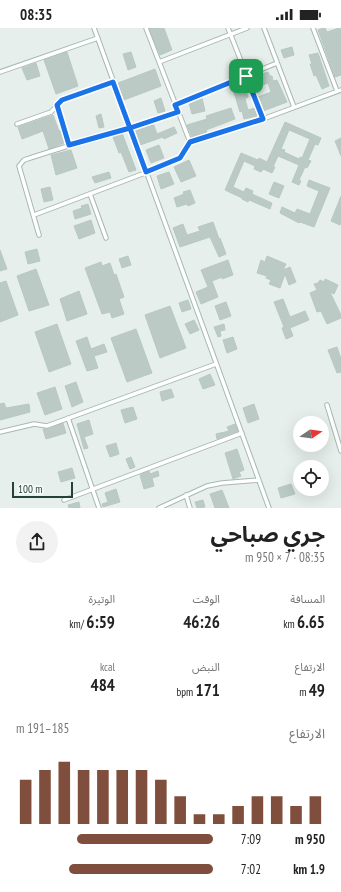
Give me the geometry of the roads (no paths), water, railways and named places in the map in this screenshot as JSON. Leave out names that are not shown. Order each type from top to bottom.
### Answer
[{"type":"street","points":[[94,28],[269,508]]},
{"type":"street","points":[[146,28],[190,142]]},
{"type":"street","points":[[228,28],[241,61]]},
{"type":"street","points":[[159,62],[247,28]]},
{"type":"street","points":[[264,28],[294,107]]},
{"type":"street","points":[[34,215],[180,158],[190,142],[263,119],[339,90],[313,28]]},
{"type":"street","points":[[0,72],[98,38]]},
{"type":"street","points":[[175,105],[277,63]]},
{"type":"street","points":[[246,76],[263,119]]},
{"type":"street","points":[[17,124],[51,112],[62,100],[113,82]]},
{"type":"street","points":[[57,105],[69,145]]},
{"type":"street","points":[[39,235],[19,166],[24,160],[178,112]]},
{"type":"street","points":[[90,194],[106,238]]},
{"type":"street","points":[[0,432],[34,424],[47,426],[216,364]]},
{"type":"street","points":[[327,405],[341,451]]},
{"type":"street","points":[[68,418],[99,508]]},
{"type":"street","points":[[64,500],[242,434]]},
{"type":"street","points":[[159,508],[208,486],[222,483],[259,480]]},
{"type":"street","points":[[186,495],[190,508]]}]
